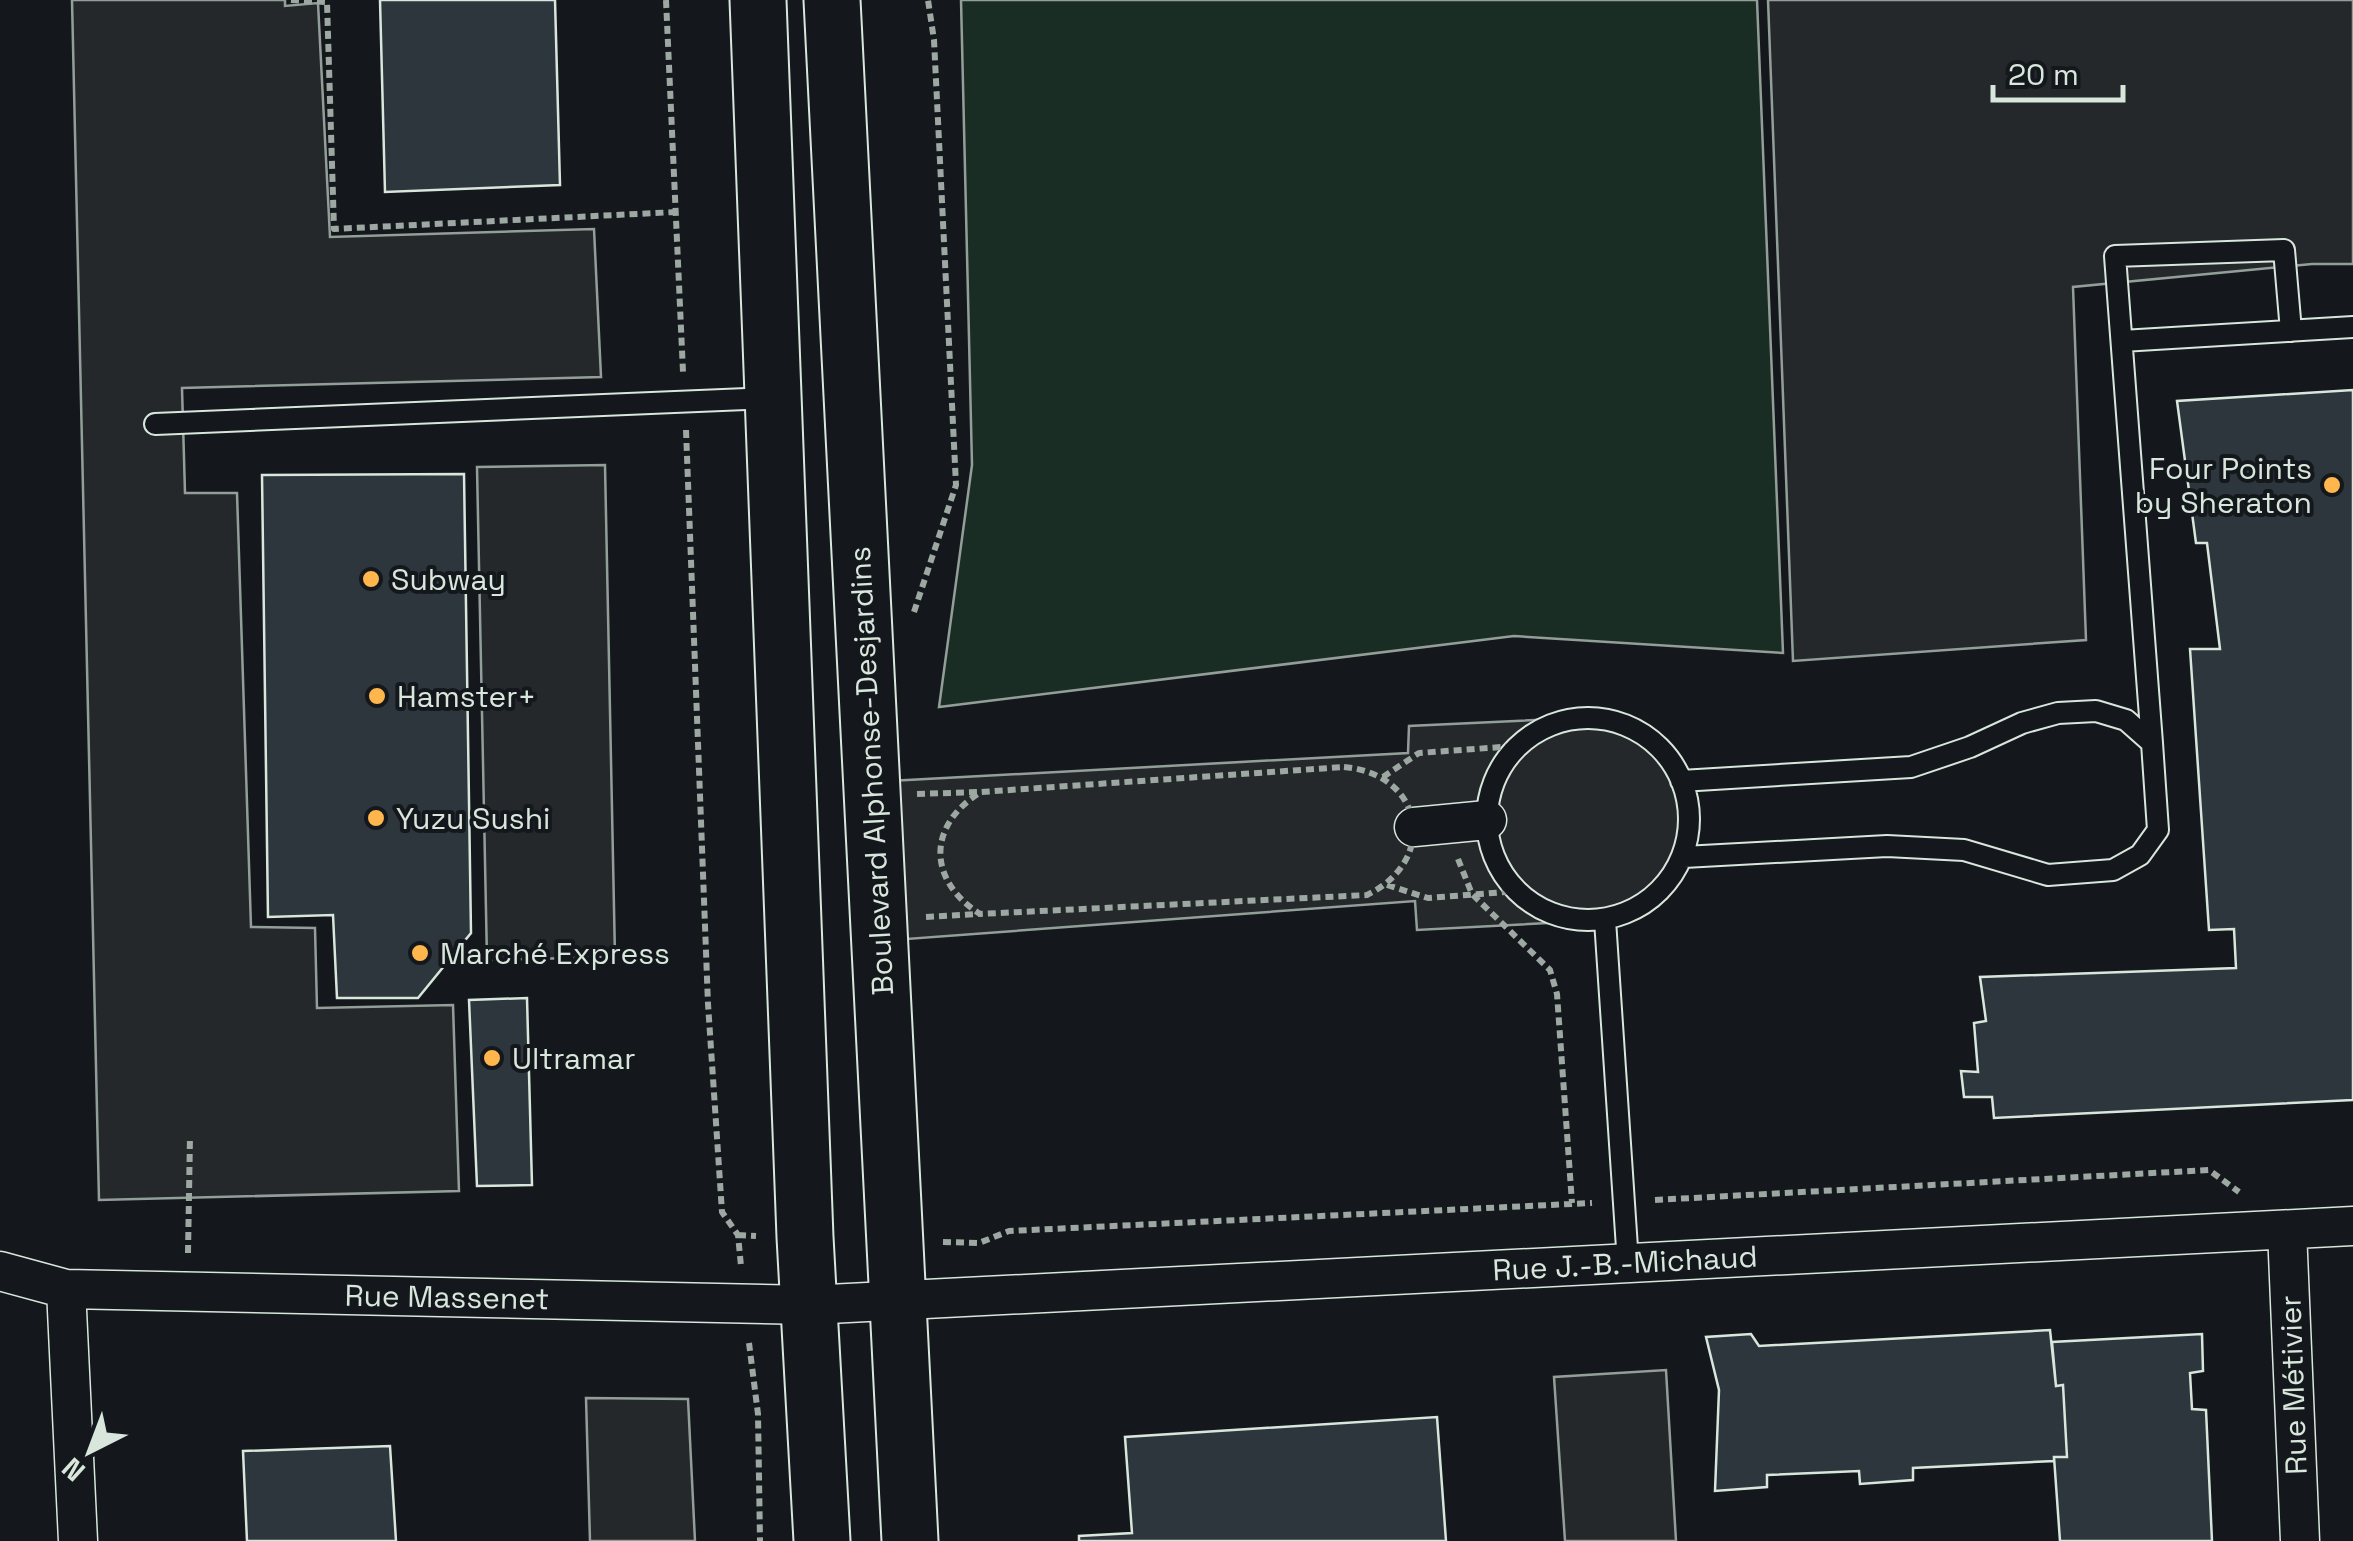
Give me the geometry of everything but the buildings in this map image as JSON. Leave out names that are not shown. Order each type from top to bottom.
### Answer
[{"type":"main road","points":[[758,0],[809,1306],[822,1541]]},
{"type":"main road","name":"Boulevard Alphonse-Desjardins","points":[[832,0],[910,1541]]},
{"type":"street","points":[[1414,828],[1473,822]]},
{"type":"street","name":"Rue J.-B.-Michaud","points":[[897,1302],[2353,1226]]},
{"type":"street","name":"Rue Métivier","points":[[2287,1230],[2300,1541]]},
{"type":"street","name":"Rue Massenet","points":[[0,1271],[66,1289],[809,1306],[897,1302]]},
{"type":"street","points":[[66,1289],[78,1541]]},
{"type":"lane","points":[[1684,857],[1886,846],[1964,850],[2048,875],[2113,870],[2140,855],[2158,830],[2114,256],[2284,250],[2292,331]]},
{"type":"lane","points":[[2122,341],[2353,327]]},
{"type":"lane","points":[[156,424],[774,398]]},
{"type":"lane","points":[[1681,781],[1911,767],[1970,747],[2022,722],[2058,712],[2096,710],[2126,720],[2152,742]]},
{"type":"lane","points":[[1567,718],[1600,718],[1632,727],[1660,746],[1681,781],[1690,821],[1684,857],[1667,882],[1645,902],[1605,920],[1581,922],[1528,900],[1504,876],[1473,822],[1493,780],[1516,746],[1536,731],[1567,718]]},
{"type":"lane","points":[[1605,920],[1628,1263]]},
{"type":"path","points":[[291,0],[328,2],[334,228],[676,212]]},
{"type":"path","points":[[666,0],[716,1117],[722,1212],[738,1235]]},
{"type":"path","points":[[912,616],[956,485],[934,40],[928,0]]},
{"type":"path","points":[[1383,777],[1419,753],[1516,746]]},
{"type":"path","points":[[871,796],[1344,767],[1364,769],[1399,790],[1414,828],[1407,860],[1387,885],[1367,894],[980,914],[962,902],[948,885],[940,864],[940,841],[948,820],[962,804],[981,792]]},
{"type":"path","points":[[1473,822],[1457,857],[1465,883],[1550,970],[1558,994],[1572,1204]]},
{"type":"path","points":[[1387,885],[1428,898],[1519,891]]},
{"type":"path","points":[[187,1292],[190,1136]]},
{"type":"path","points":[[750,1354],[758,1414],[760,1541]]},
{"type":"green space","points":[[961,0],[1757,0],[1783,653],[1514,636],[939,707],[972,465]]},
{"type":"shaded area","points":[[72,0],[285,0],[285,6],[318,3],[330,237],[594,229],[601,377],[182,388],[185,493],[237,493],[251,927],[315,928],[317,1008],[453,1005],[459,1191],[99,1200]]},
{"type":"shaded area","points":[[1768,0],[2353,0],[2353,264],[2312,264],[2073,287],[2086,640],[1793,661]]},
{"type":"shaded area","points":[[605,465],[615,957],[487,960],[477,467]]},
{"type":"shaded area","points":[[1600,717],[1632,727],[1660,746],[1681,781],[1690,821],[1684,857],[1667,883],[1645,902],[1605,920],[1417,930],[1415,901],[880,941],[871,782],[1408,753],[1409,726]]},
{"type":"shaded area","points":[[1666,1370],[1676,1541],[1565,1541],[1554,1377]]},
{"type":"shaded area","points":[[586,1398],[688,1399],[695,1541],[590,1541]]},
{"type":"place","name":"Four Points by Sheraton","points":[[2332,485]]},
{"type":"place","name":"Subway","points":[[371,579]]},
{"type":"place","name":"Hamster+","points":[[377,696]]},
{"type":"place","name":"Yuzu Sushi","points":[[376,818]]},
{"type":"place","name":"Marché Express","points":[[420,953]]},
{"type":"place","name":"Ultramar","points":[[492,1058]]}]
